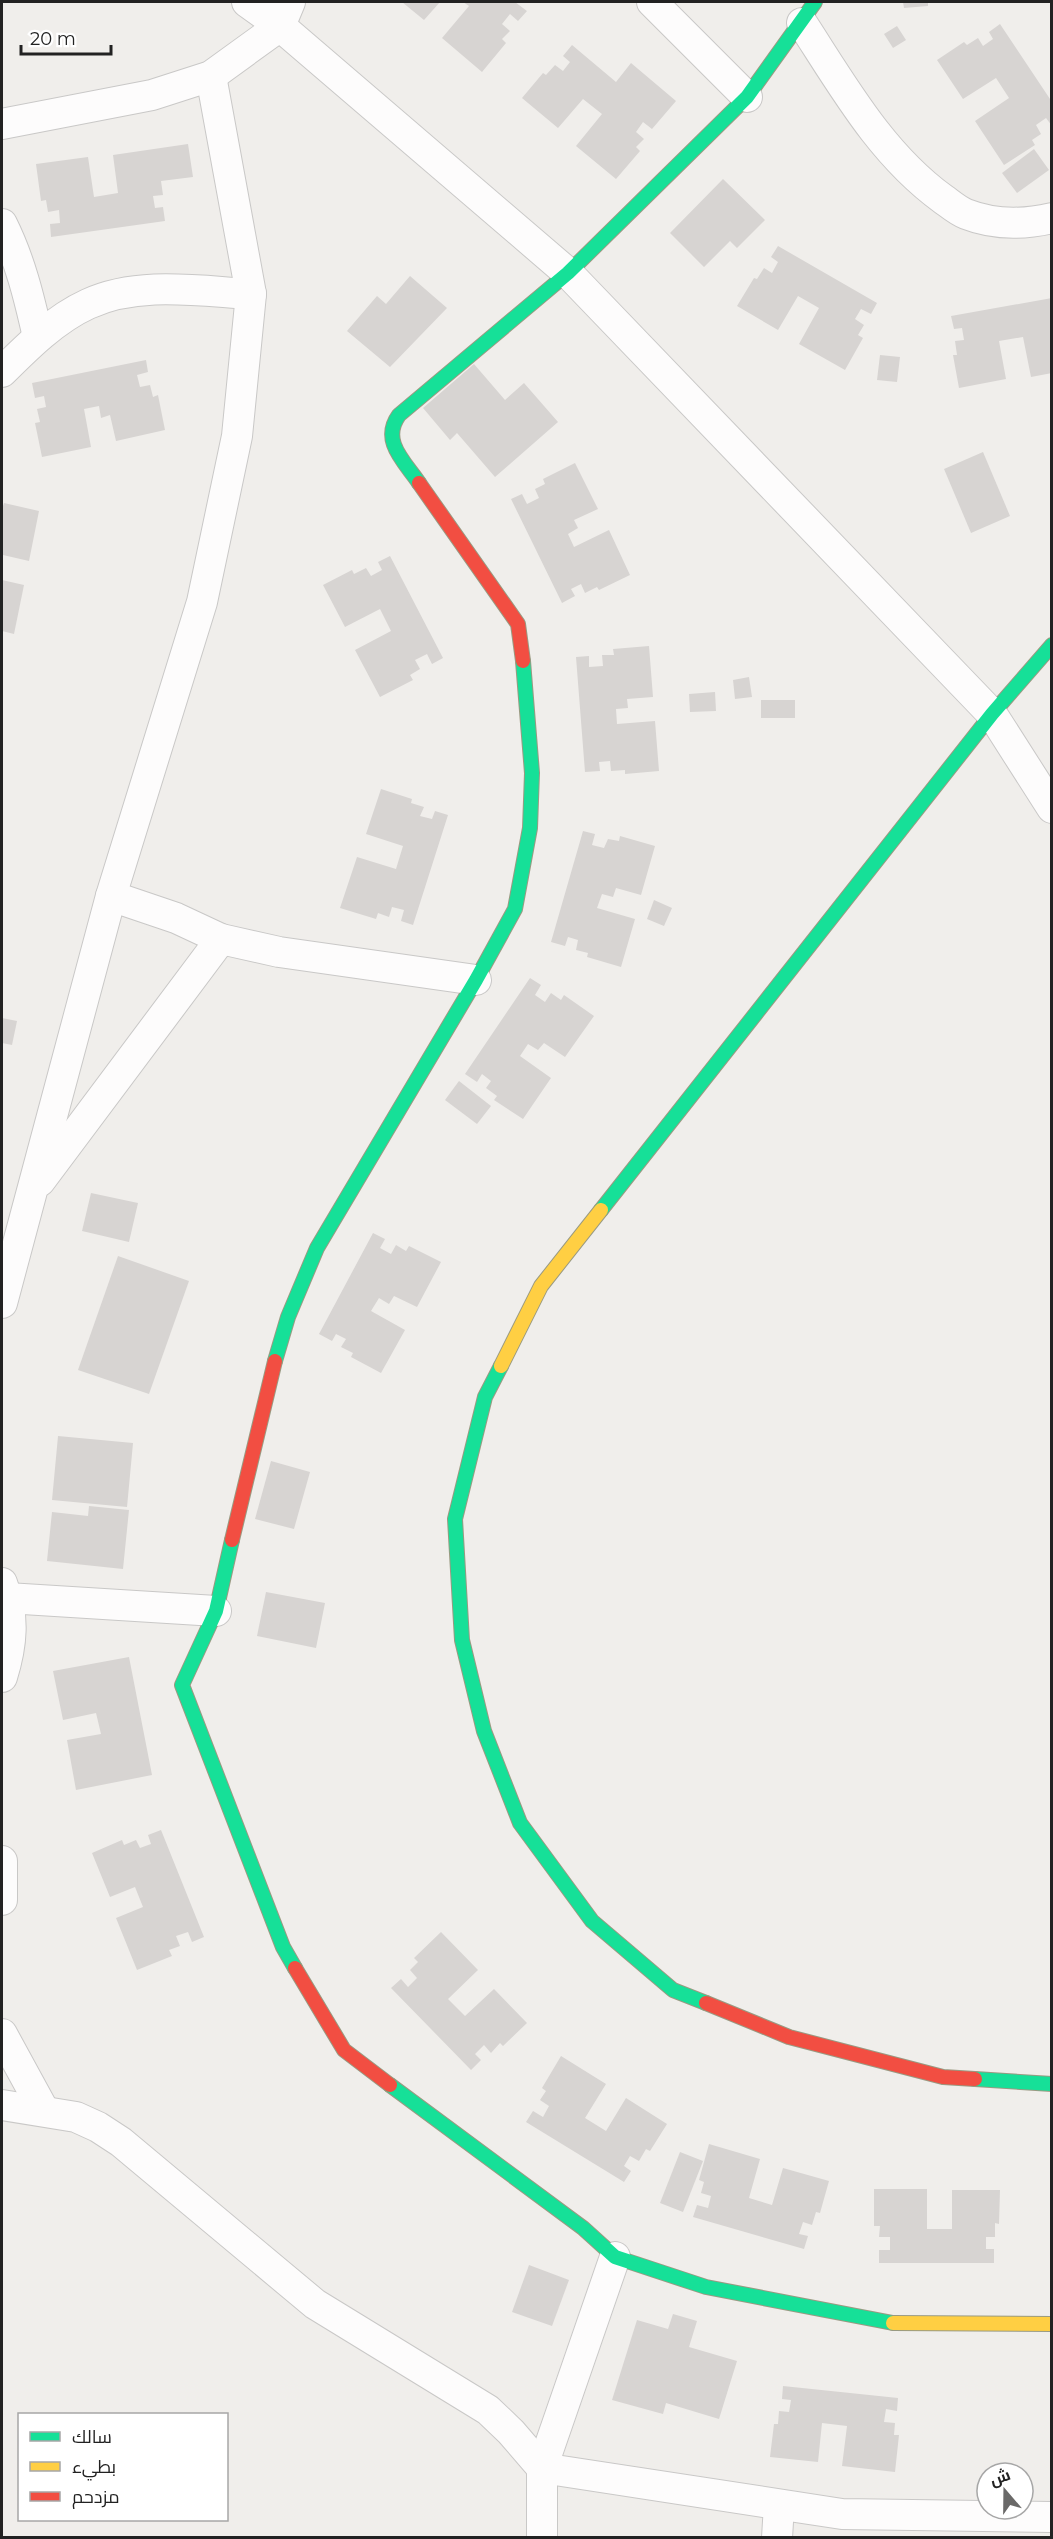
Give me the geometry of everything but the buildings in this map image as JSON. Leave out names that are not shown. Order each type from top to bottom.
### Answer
[{"type":"street","points":[[247,2],[285,14],[568,273],[993,714],[1052,808]]},
{"type":"street","points":[[652,2],[747,97]]},
{"type":"street","points":[[1052,218],[1029,224],[1001,224],[964,214],[916,180],[870,128],[808,12],[747,97],[568,273],[407,406],[394,420],[390,432],[392,444],[518,624],[528,701],[532,773],[530,828],[515,909],[476,980],[317,1248],[288,1317],[266,1392],[216,1611],[182,1685],[283,1947],[344,2050],[583,2228],[615,2257],[706,2287],[891,2323],[1052,2324]]},
{"type":"street","points":[[2,124],[152,94],[211,76],[285,14]]},
{"type":"street","points":[[2,1303],[111,896],[202,602],[237,436],[251,294],[211,76]]},
{"type":"street","points":[[2,224],[13,246],[26,284],[38,337]]},
{"type":"street","points":[[2,372],[38,337],[87,304],[122,293],[160,289],[251,294]]},
{"type":"street","points":[[1052,645],[993,714],[541,1286],[485,1397],[455,1519],[462,1640],[484,1731],[520,1823],[592,1921],[673,1990],[789,2037],[943,2077],[1052,2084]]},
{"type":"street","points":[[111,896],[176,918],[221,939],[279,952],[476,980]]},
{"type":"street","points":[[30,1195],[221,939]]},
{"type":"street","points":[[2,1677],[11,1646],[11,1621],[4,1591],[216,1611]]},
{"type":"street","points":[[2,1861],[2,1900]]},
{"type":"street","points":[[2,2034],[44,2111]]},
{"type":"street","points":[[2,2105],[76,2117],[121,2142],[315,2304],[488,2410],[511,2432],[542,2468],[842,2514],[1052,2517]]},
{"type":"street","points":[[542,2538],[542,2468],[615,2257]]},
{"type":"street","points":[[777,2538],[779,2505]]},
{"type":"traffic: fast","points":[[419,483],[393,442],[392,434],[399,415],[568,273],[747,97],[815,2]]},
{"type":"traffic: fast","points":[[601,1210],[992,714],[1052,645]]},
{"type":"traffic: fast","points":[[275,1361],[288,1317],[317,1248],[476,980],[515,909],[530,828],[532,773],[523,661]]},
{"type":"traffic: fast","points":[[501,1366],[485,1397],[455,1519],[462,1640],[484,1731],[520,1823],[592,1921],[673,1990],[706,2003]]},
{"type":"traffic: fast","points":[[232,1540],[216,1611],[182,1685],[283,1947],[295,1968]]},
{"type":"traffic: fast","points":[[975,2079],[1052,2084]]},
{"type":"traffic: fast","points":[[390,2085],[583,2228],[615,2257],[706,2287],[893,2323]]},
{"type":"traffic: slow","points":[[501,1366],[541,1286],[601,1210]]},
{"type":"traffic: slow","points":[[893,2323],[1052,2324]]},
{"type":"traffic: jam","points":[[419,483],[518,624],[523,661]]},
{"type":"traffic: jam","points":[[232,1540],[275,1361]]},
{"type":"traffic: jam","points":[[295,1968],[344,2050],[390,2085]]},
{"type":"traffic: jam","points":[[706,2003],[789,2037],[943,2077],[975,2079]]}]
